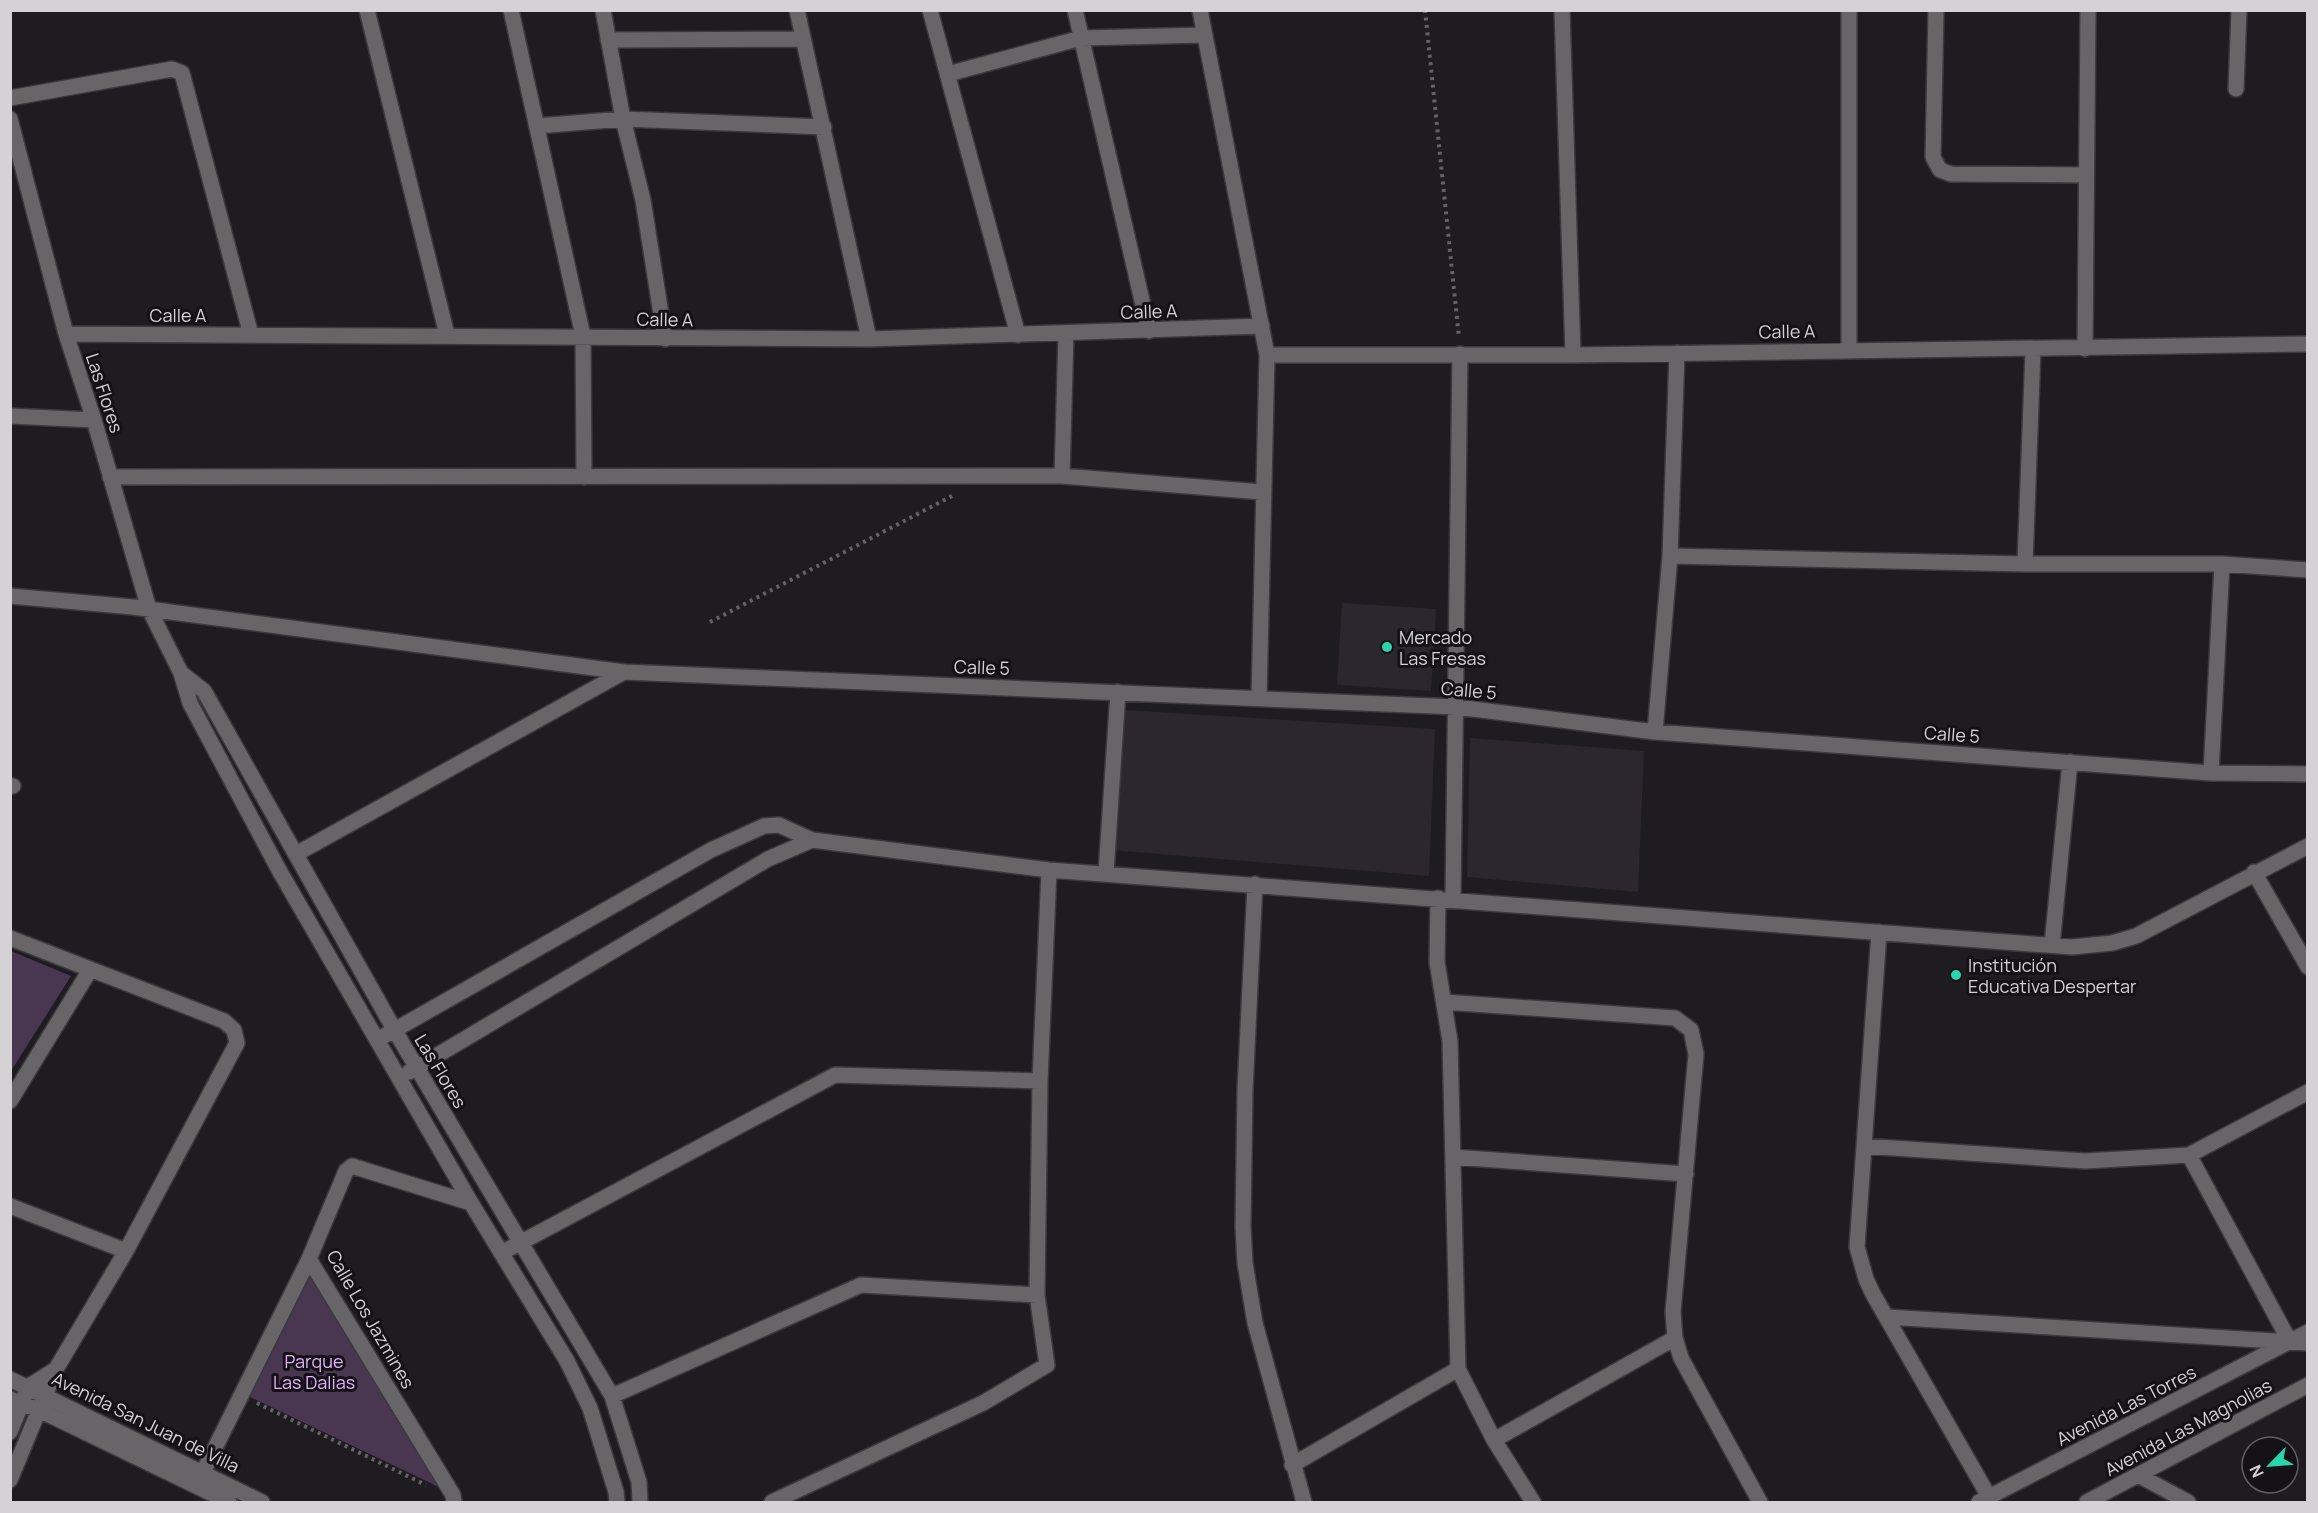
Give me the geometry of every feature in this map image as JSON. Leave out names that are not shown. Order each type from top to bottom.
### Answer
[{"type":"street","points":[[367,10],[447,335]]},
{"type":"street","points":[[511,10],[583,336],[584,477]]},
{"type":"street","points":[[603,10],[622,119],[643,200],[665,339]]},
{"type":"street","points":[[796,10],[824,127],[869,339]]},
{"type":"street","points":[[930,10],[1018,335]]},
{"type":"street","points":[[1075,10],[1149,331]]},
{"type":"street","points":[[1200,10],[1267,355],[1262,492],[1259,699]]},
{"type":"street","points":[[1562,10],[1573,355]]},
{"type":"street","points":[[1849,10],[1849,349]]},
{"type":"street","points":[[1936,10],[1933,158],[1940,170],[1951,174],[2086,175]]},
{"type":"street","points":[[2085,348],[2088,10]]},
{"type":"street","points":[[2236,89],[2239,10]]},
{"type":"street","points":[[948,74],[1081,38],[1205,35]]},
{"type":"street","points":[[608,40],[803,39]]},
{"type":"street","points":[[10,98],[172,69],[182,73],[251,335]]},
{"type":"street","points":[[537,126],[622,119],[824,127]]},
{"type":"street","name":"Las Flores","points":[[11,125],[66,334],[111,477],[148,609],[181,673],[190,703],[229,778],[471,1203],[567,1361],[590,1408],[616,1492],[617,1503]]},
{"type":"street","name":"Calle A","points":[[66,334],[869,339],[1262,326]]},
{"type":"street","points":[[1062,476],[1066,334]]},
{"type":"street","name":"Calle A","points":[[1267,355],[1573,355],[1849,349],[2033,350],[2307,344]]},
{"type":"street","points":[[2025,564],[2033,350]]},
{"type":"street","points":[[1655,732],[1670,556],[1677,353]]},
{"type":"street","points":[[1460,354],[1457,707],[1446,898],[1437,962],[1450,1041],[1458,1370],[1494,1440],[1533,1503]]},
{"type":"street","points":[[10,416],[94,420]]},
{"type":"street","points":[[111,477],[1062,476],[1262,492]]},
{"type":"street","points":[[1670,556],[2025,564],[2222,564],[2307,570]]},
{"type":"street","points":[[2211,773],[2222,564]]},
{"type":"street","name":"Calle 5","points":[[10,596],[148,609],[624,672],[1457,707],[1655,732],[2211,773],[2307,774]]},
{"type":"street","points":[[296,854],[624,672]]},
{"type":"street","name":"Las Flores","points":[[181,673],[204,692],[416,1068],[522,1241],[612,1396],[639,1482],[640,1503]]},
{"type":"street","points":[[1107,873],[1118,692]]},
{"type":"street","points":[[2052,945],[2070,762]]},
{"type":"street","points":[[377,1040],[711,850],[753,830],[779,825],[812,840],[1049,870],[1446,898],[1699,921],[2093,947],[2136,936],[2307,846]]},
{"type":"street","points":[[399,1078],[768,859],[812,840]]},
{"type":"street","points":[[772,1503],[983,1403],[1047,1365],[1037,1295],[1040,1081],[1049,870]]},
{"type":"street","points":[[2254,872],[2307,967]]},
{"type":"street","points":[[1255,884],[1245,1101],[1243,1227],[1245,1263],[1256,1323],[1292,1466],[1304,1503]]},
{"type":"street","points":[[1880,932],[1857,1247],[1866,1279],[1987,1501]]},
{"type":"street","points":[[10,938],[224,1021],[234,1030],[237,1043],[126,1251],[56,1369],[10,1480]]},
{"type":"street","points":[[10,1101],[90,970]]},
{"type":"street","points":[[1444,1002],[1675,1018],[1682,1021],[1694,1036],[1696,1054],[1673,1312],[1676,1338],[1695,1384],[1760,1503]]},
{"type":"street","points":[[501,1253],[835,1075],[1040,1081]]},
{"type":"street","points":[[1864,1146],[2085,1161],[2190,1155],[2307,1092]]},
{"type":"street","points":[[2190,1155],[2290,1342]]},
{"type":"street","points":[[1453,1157],[1686,1174]]},
{"type":"street","name":"Calle Los Jazmines","points":[[454,1501],[309,1259],[346,1171],[352,1166],[471,1203]]},
{"type":"street","points":[[10,1206],[126,1251]]},
{"type":"street","points":[[202,1472],[309,1259]]},
{"type":"street","points":[[612,1396],[861,1285],[1037,1295]]},
{"type":"street","points":[[1887,1317],[2307,1343]]},
{"type":"street","name":"Avenida Las Torres","points":[[1987,1501],[2307,1332]]},
{"type":"street","points":[[1494,1440],[1676,1338]]},
{"type":"street","points":[[10,1432],[16,1402],[29,1386],[56,1369]]},
{"type":"street","points":[[1292,1466],[1458,1370]]},
{"type":"street","name":"Avenida San Juan de Villa","points":[[10,1379],[29,1386],[262,1503]]},
{"type":"street","name":"Avenida Las Magnolias","points":[[2087,1503],[2307,1385]]},
{"type":"street","name":"Avenida San Juan de Villa","points":[[16,1402],[39,1410],[229,1503]]},
{"type":"street","points":[[2138,1475],[2188,1503]]},
{"type":"path","points":[[1425,10],[1460,354]]},
{"type":"path","points":[[710,622],[961,492]]},
{"type":"path","points":[[241,1395],[454,1501]]},
{"type":"shaded area","name":"Mercado Las Fresas","points":[[1342,603],[1436,609],[1431,691],[1337,685]]},
{"type":"shaded area","points":[[1124,710],[1435,729],[1429,876],[1111,850]]},
{"type":"shaded area","points":[[1470,738],[1644,751],[1638,892],[1467,877]]},
{"type":"green space","points":[[11,951],[71,976],[11,1071]]},
{"type":"green space","name":"Parque Las Dalias","points":[[311,1272],[445,1490],[246,1395]]},
{"type":"place","name":"Mercado Las Fresas","points":[[1387,647]]},
{"type":"place","name":"Institución Educativa Despertar","points":[[1956,975]]}]
